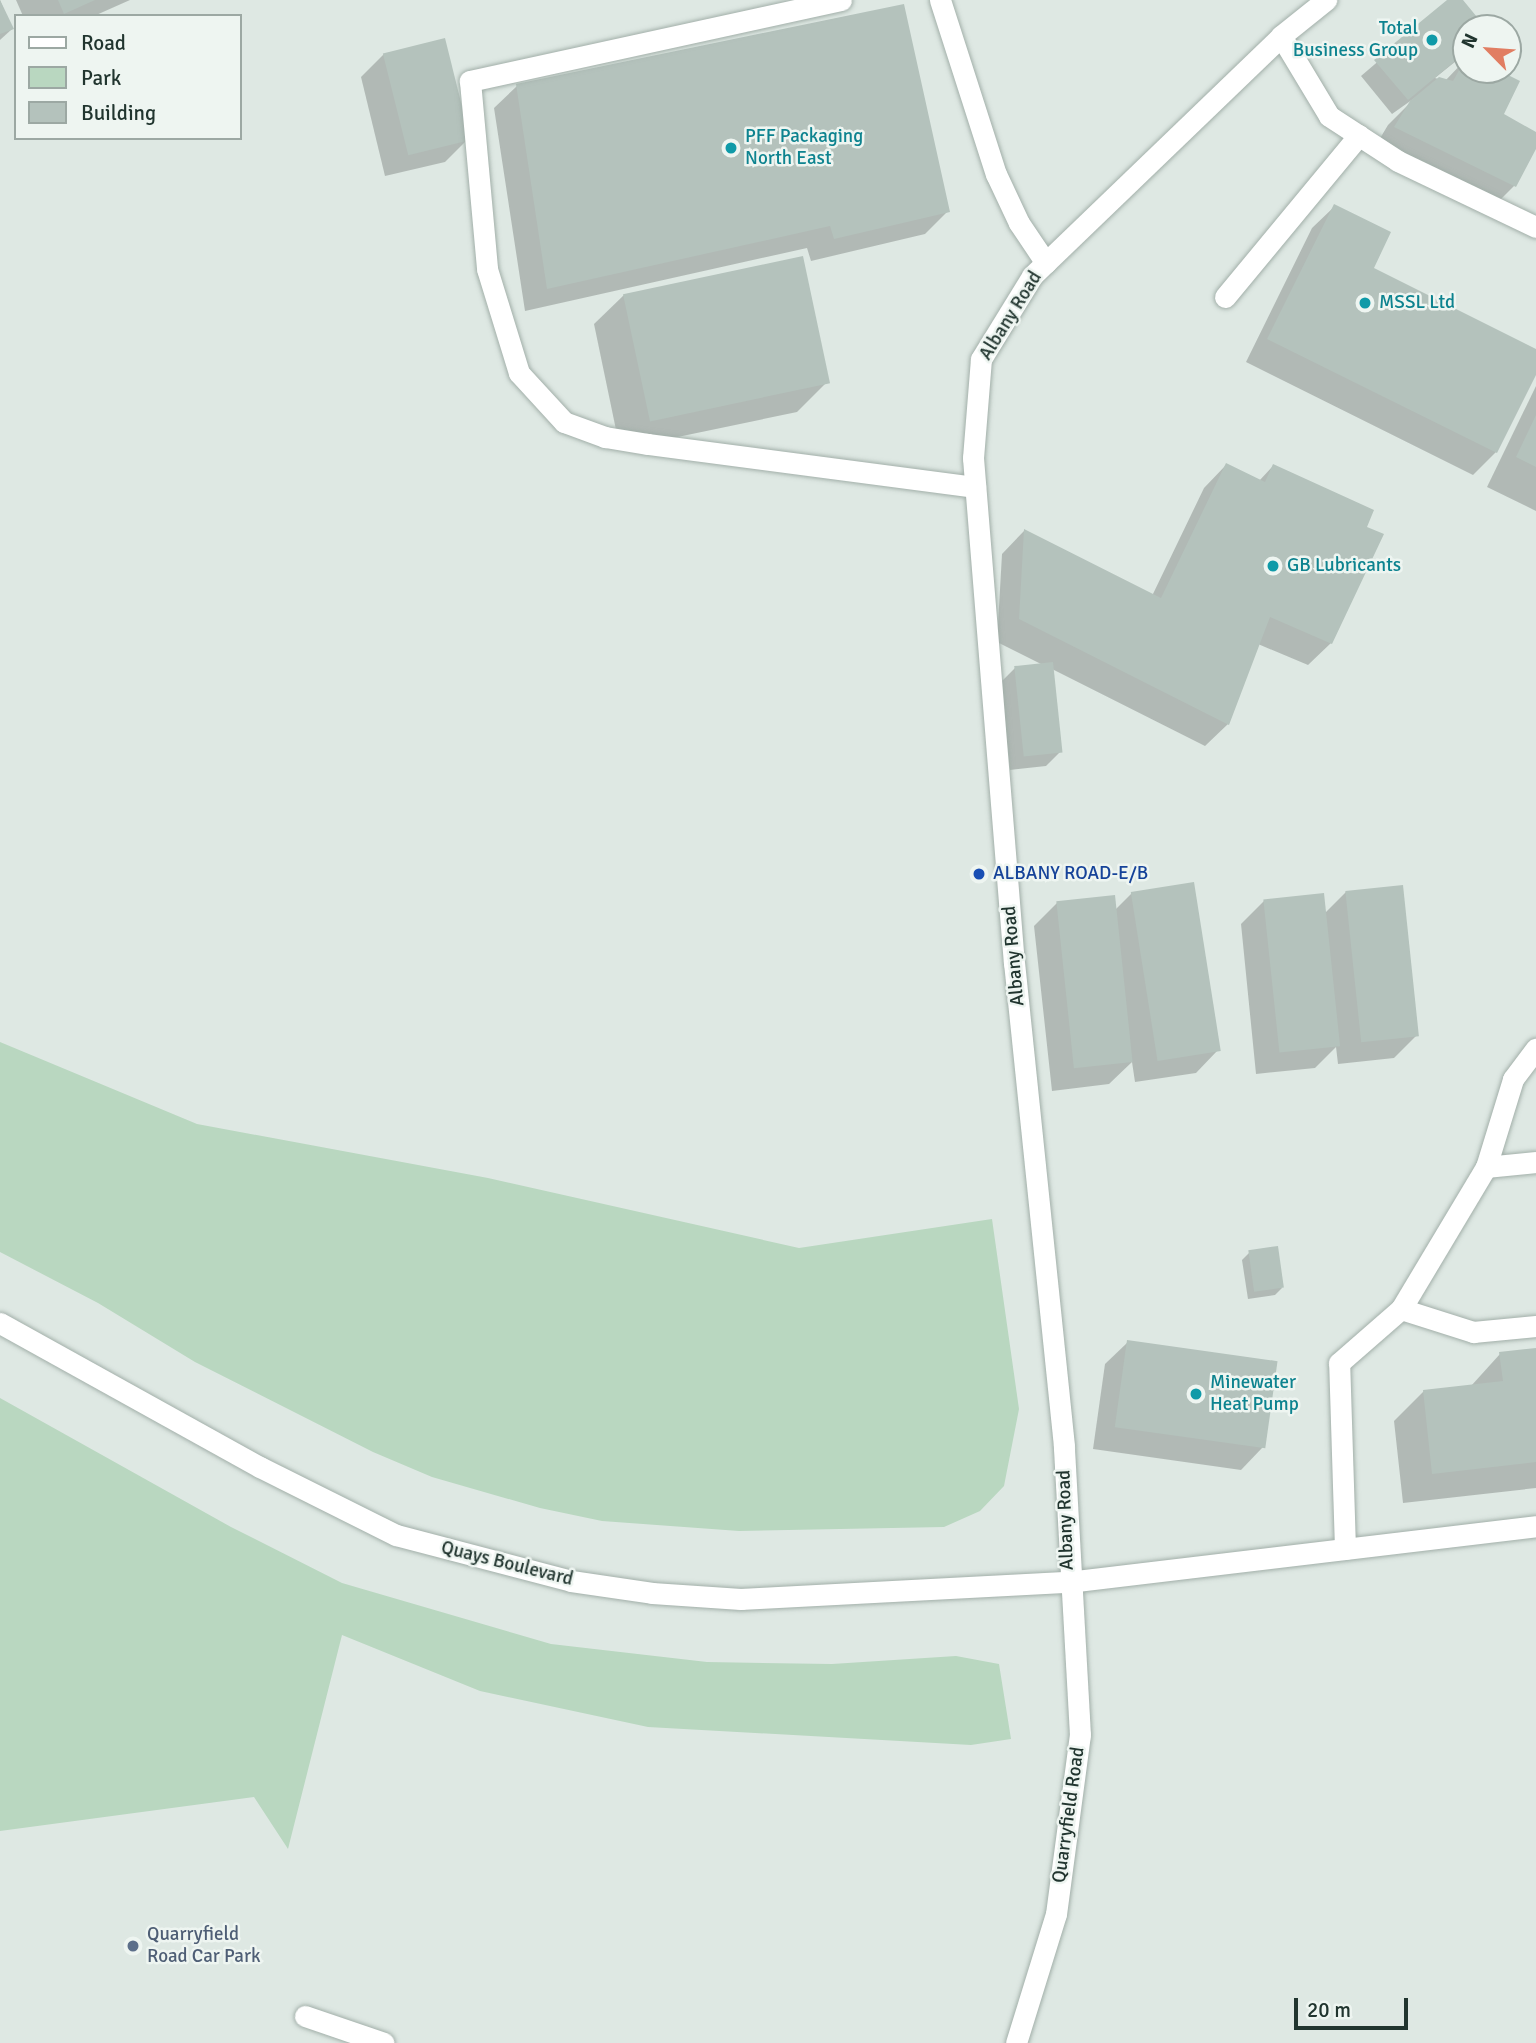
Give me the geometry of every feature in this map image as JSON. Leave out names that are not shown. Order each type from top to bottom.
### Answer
[{"type":"street","points":[[841,0],[470,81],[486,269],[519,373],[564,422],[605,437],[648,444],[975,487]]},
{"type":"street","points":[[940,0],[996,174],[1019,223],[1046,263]]},
{"type":"street","name":"Albany Road","points":[[1326,0],[1280,36],[1032,276],[981,359],[973,458],[975,487],[1014,964],[1064,1446],[1068,1582],[1536,1526]]},
{"type":"street","points":[[1280,36],[1329,116],[1398,161],[1536,227]]},
{"type":"street","points":[[1225,297],[1359,135]]},
{"type":"street","points":[[1345,1549],[1339,1363],[1401,1309],[1486,1167],[1513,1079],[1536,1049]]},
{"type":"street","points":[[1486,1167],[1536,1162]]},
{"type":"street","points":[[1401,1309],[1472,1332],[1536,1326]]},
{"type":"street","name":"Quays Boulevard","points":[[0,1323],[260,1467],[396,1535],[571,1581],[741,1599],[1068,1582]]},
{"type":"street","name":"Quarryfield Road","points":[[1016,2043],[1056,1914],[1080,1735],[1068,1582]]},
{"type":"street","points":[[305,2016],[384,2043]]},
{"type":"green space","points":[[0,1042],[197,1124],[488,1178],[799,1248],[992,1219],[1019,1409],[1004,1486],[980,1511],[944,1527],[739,1531],[602,1521],[540,1508],[432,1477],[373,1452],[195,1362],[98,1303],[0,1252]]},
{"type":"green space","points":[[0,1398],[231,1527],[342,1583],[551,1644],[707,1662],[832,1664],[956,1656],[999,1664],[1011,1739],[971,1745],[648,1727],[480,1691],[342,1635],[288,1849],[254,1797],[0,1831]]},
{"type":"building","points":[[0,0],[14,29],[0,34]]},
{"type":"building","points":[[58,0],[95,0],[64,14]]},
{"type":"building","name":"Total Business Group","points":[[1447,0],[1463,0],[1474,14],[1452,14],[1452,64],[1408,100],[1374,60]]},
{"type":"building","name":"PFF Packaging North East","points":[[904,4],[950,212],[834,239],[830,226],[547,289],[516,84]]},
{"type":"building","points":[[445,38],[470,140],[408,155],[383,53]]},
{"type":"building","points":[[1439,77],[1452,81],[1452,84],[1519,84],[1504,114],[1536,132],[1536,149],[1516,187],[1394,127],[1410,101]]},
{"type":"building","name":"MSSL Ltd","points":[[1334,204],[1391,232],[1374,268],[1536,349],[1536,375],[1497,453],[1267,339]]},
{"type":"building","points":[[803,256],[830,383],[650,421],[623,294]]},
{"type":"building","points":[[1536,415],[1536,467],[1516,457]]},
{"type":"building","name":"GB Lubricants","points":[[1226,463],[1265,482],[1273,464],[1374,510],[1367,527],[1384,534],[1332,644],[1270,617],[1229,725],[1019,619],[1024,529],[1161,598]]},
{"type":"building","points":[[1053,662],[1063,753],[1024,757],[1014,666]]},
{"type":"building","points":[[1194,882],[1221,1051],[1158,1061],[1131,892]]},
{"type":"building","points":[[1403,885],[1419,1036],[1361,1042],[1345,891]]},
{"type":"building","points":[[1324,893],[1340,1046],[1279,1053],[1263,899]]},
{"type":"building","points":[[1115,895],[1133,1062],[1074,1068],[1056,901]]},
{"type":"building","points":[[1278,1246],[1284,1288],[1254,1292],[1248,1250]]},
{"type":"building","name":"Minewater Heat Pump","points":[[1127,1340],[1278,1361],[1265,1448],[1115,1427]]},
{"type":"building","points":[[1536,1348],[1536,1462],[1432,1474],[1423,1390],[1503,1381],[1499,1352]]},
{"type":"place","name":"Total Business Group","points":[[1432,40]]},
{"type":"place","name":"PFF Packaging North East","points":[[731,148]]},
{"type":"place","name":"MSSL Ltd","points":[[1365,303]]},
{"type":"place","name":"GB Lubricants","points":[[1273,566]]},
{"type":"place","name":"ALBANY ROAD-E/B","points":[[979,874]]},
{"type":"place","name":"Minewater Heat Pump","points":[[1196,1394]]},
{"type":"place","name":"Quarryfield Road Car Park","points":[[133,1946]]}]
